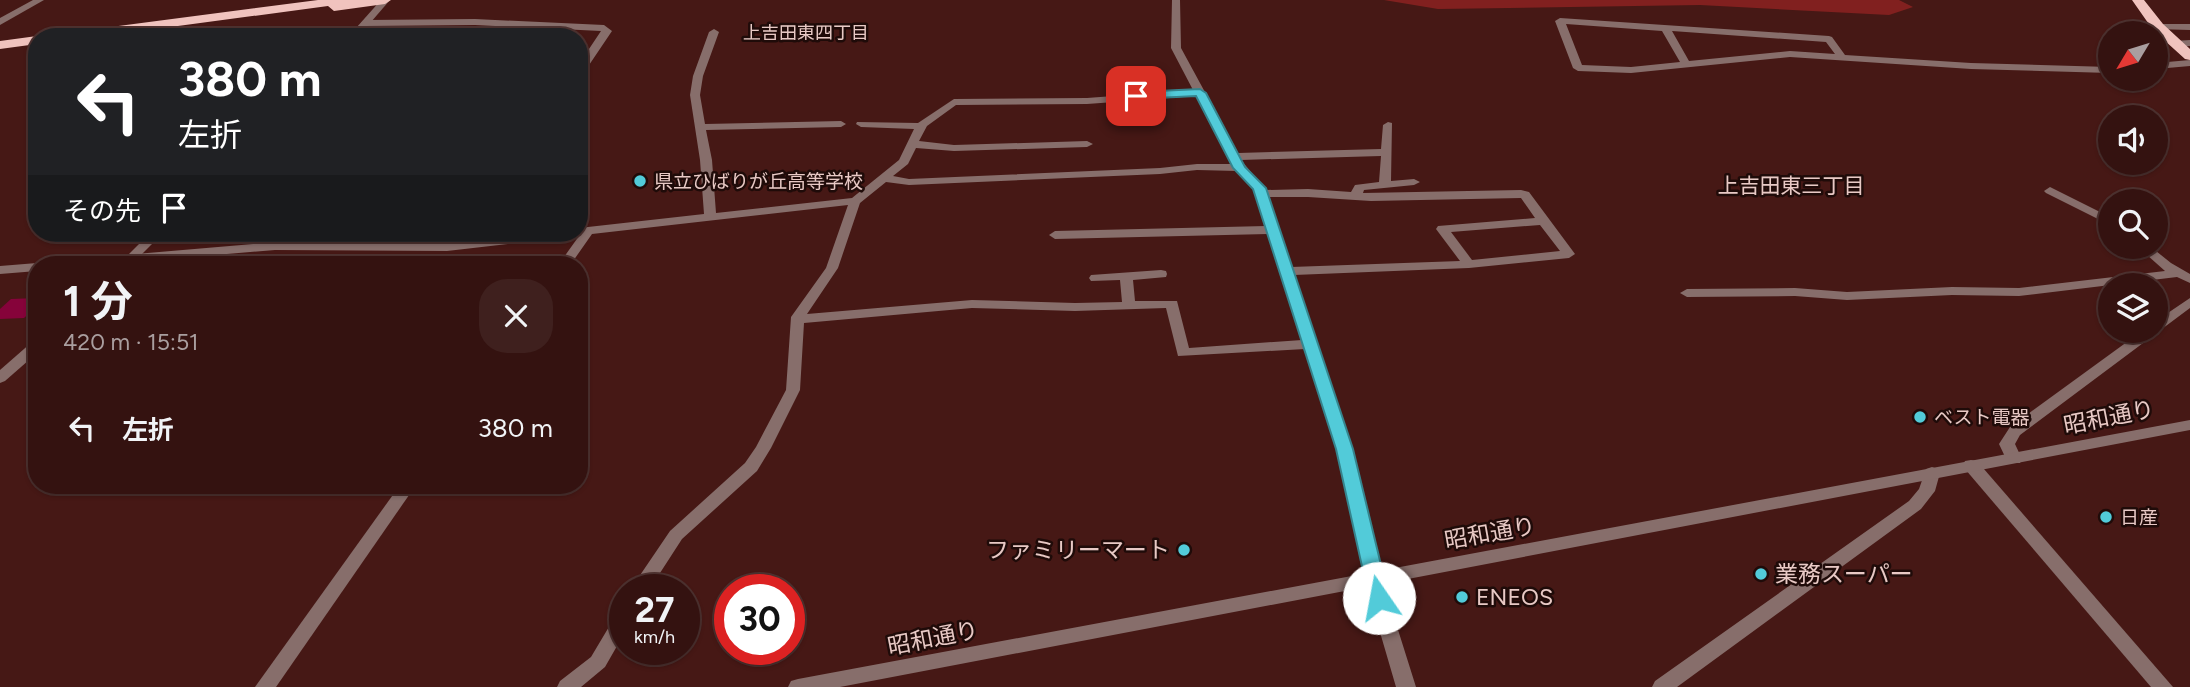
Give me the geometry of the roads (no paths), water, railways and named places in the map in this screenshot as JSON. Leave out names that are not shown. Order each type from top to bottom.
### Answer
[{"type":"highway","points":[[133,28],[346,0]]},
{"type":"highway","points":[[174,28],[385,0]]},
{"type":"highway","points":[[2138,0],[2154,21]]},
{"type":"highway","points":[[2168,38],[2190,56]]},
{"type":"highway","points":[[0,48],[28,42]]},
{"type":"highway","points":[[0,48],[28,46]]},
{"type":"street","points":[[0,22],[40,0]]},
{"type":"street","points":[[361,28],[385,0]]},
{"type":"street","points":[[1176,0],[1176,48],[1237,162],[1259,188],[1287,271],[1345,449],[1375,577],[1406,687]]},
{"type":"street","points":[[1842,57],[1829,38],[1560,21],[1578,68],[1631,69],[1780,55],[1971,66],[2098,70]]},
{"type":"street","points":[[366,23],[475,22],[604,28],[607,31],[588,59]]},
{"type":"street","points":[[1665,27],[1686,65]]},
{"type":"street","points":[[2168,27],[2190,27]]},
{"type":"street","points":[[710,218],[702,127],[695,94],[698,76],[714,32]]},
{"type":"street","points":[[1765,34],[1780,55]]},
{"type":"street","points":[[2174,44],[2190,44]]},
{"type":"street","points":[[2168,65],[2190,63]]},
{"type":"street","points":[[588,233],[855,201],[904,162],[921,126],[954,102],[1087,101],[1200,93]]},
{"type":"street","points":[[702,127],[841,124]]},
{"type":"street","points":[[861,124],[921,126]]},
{"type":"street","points":[[1385,186],[1388,125]]},
{"type":"street","points":[[912,144],[954,148],[1087,144]]},
{"type":"street","points":[[884,178],[909,182],[1160,171],[1237,162],[1387,152]]},
{"type":"street","points":[[1356,195],[1359,187],[1414,182]]},
{"type":"street","points":[[2050,191],[2098,214]]},
{"type":"street","points":[[1261,194],[1371,197],[1521,194],[1525,195],[1569,254],[1469,264],[1287,271]]},
{"type":"street","points":[[650,574],[676,535],[751,467],[763,448],[793,390],[798,319],[832,268],[855,201]]},
{"type":"street","points":[[1469,264],[1442,229],[1544,221]]},
{"type":"street","points":[[1055,236],[1273,230]]},
{"type":"street","points":[[134,256],[148,242]]},
{"type":"street","points":[[183,256],[275,246],[447,247],[497,242]]},
{"type":"street","points":[[2161,259],[2184,276]]},
{"type":"street","points":[[0,270],[28,268]]},
{"type":"street","points":[[1096,278],[1161,274]]},
{"type":"street","points":[[1687,293],[1795,292],[1847,296],[1952,291],[2020,292],[2184,276]]},
{"type":"street","points":[[1126,278],[1129,305]]},
{"type":"street","points":[[2168,318],[2190,302]]},
{"type":"street","points":[[798,319],[972,304],[1172,304],[1183,353],[1311,344]]},
{"type":"street","points":[[2014,458],[2007,444],[2015,431],[2135,343]]},
{"type":"street","points":[[0,378],[28,353]]},
{"type":"street","name":"昭和通り","points":[[798,687],[837,683],[1375,577],[2190,425]]},
{"type":"street","points":[[1970,465],[2163,687]]},
{"type":"street","points":[[1662,687],[1915,505],[1927,491],[1932,473]]},
{"type":"street","points":[[265,687],[402,494]]},
{"type":"street","points":[[567,687],[598,662],[609,643]]},
{"type":"place","name":"県立ひばりが丘高等学校","points":[[640,181]]},
{"type":"place","name":"ベスト電器","points":[[1920,417]]},
{"type":"place","name":"日産","points":[[2106,517]]},
{"type":"place","name":"ファミリーマート","points":[[1184,550]]},
{"type":"place","name":"業務スーパー","points":[[1761,574]]},
{"type":"place","name":"ENEOS","points":[[1462,597]]},
{"type":"district","name":"上吉田東四丁目","points":[[806,33]]},
{"type":"district","name":"上吉田東三丁目","points":[[1791,186]]}]
